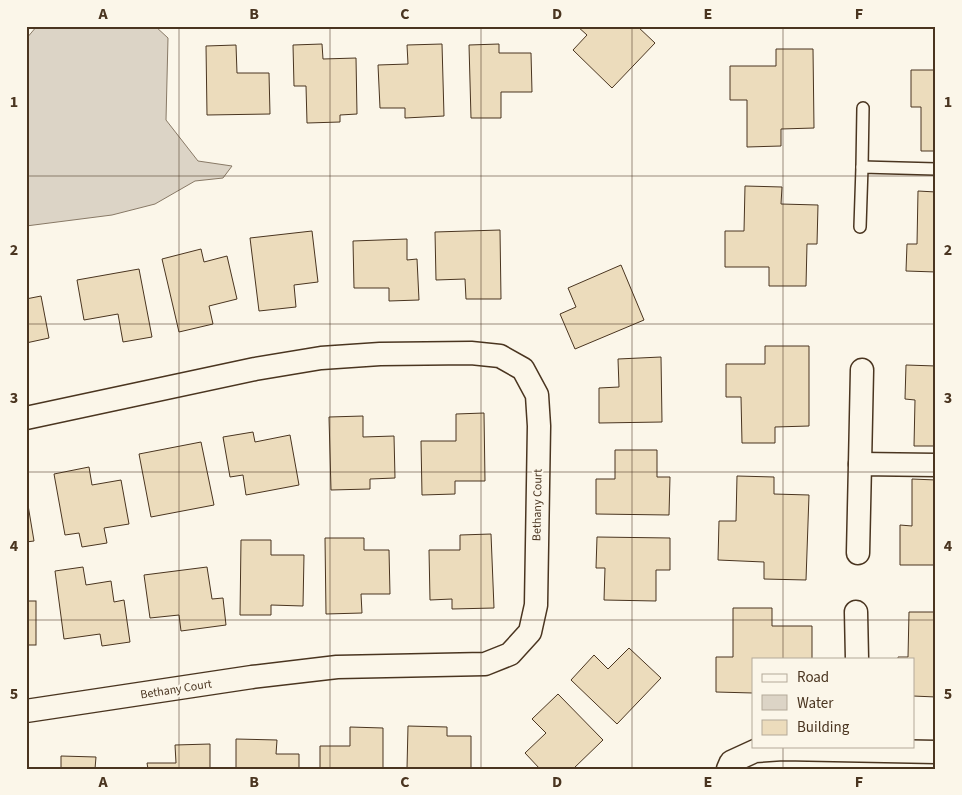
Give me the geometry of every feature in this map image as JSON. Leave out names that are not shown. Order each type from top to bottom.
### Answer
[{"type":"street","name":"Bethany Court","points":[[26,418],[255,369],[321,358],[380,354],[471,353],[500,356],[523,370],[537,395],[539,426],[536,605],[530,632],[510,654],[485,664],[337,667],[252,677],[26,711]]},
{"type":"street","points":[[858,553],[862,370]]},
{"type":"street","points":[[860,464],[936,465]]},
{"type":"street","points":[[856,612],[857,658]]},
{"type":"street","points":[[728,769],[731,762],[755,751],[783,748],[858,748],[936,752]]},
{"type":"lane","points":[[860,227],[863,108]]},
{"type":"lane","points":[[862,167],[936,169]]},
{"type":"water","points":[[37,26],[155,26],[168,38],[166,120],[198,161],[232,166],[223,178],[195,181],[155,204],[112,215],[26,226],[26,39]]},
{"type":"building","points":[[577,26],[637,26],[655,43],[612,88],[573,50],[587,35]]},
{"type":"building","points":[[322,44],[323,59],[356,58],[357,114],[340,115],[340,122],[307,123],[306,86],[294,86],[293,45]]},
{"type":"building","points":[[442,44],[444,116],[405,118],[405,108],[380,108],[378,65],[408,64],[407,45]]},
{"type":"building","points":[[499,44],[499,53],[531,53],[532,92],[501,92],[501,118],[471,118],[469,45]]},
{"type":"building","points":[[236,45],[237,73],[269,73],[270,114],[207,115],[206,46]]},
{"type":"building","points":[[776,49],[813,49],[814,128],[781,129],[781,146],[747,147],[747,100],[730,100],[730,66],[776,66]]},
{"type":"building","points":[[911,70],[936,70],[936,151],[921,151],[921,107],[911,107]]},
{"type":"building","points":[[745,186],[782,187],[781,204],[818,205],[817,244],[807,244],[806,286],[769,286],[769,267],[725,267],[725,231],[744,231]]},
{"type":"building","points":[[918,191],[936,192],[936,272],[906,271],[907,244],[917,244]]},
{"type":"building","points":[[500,230],[501,299],[466,299],[465,279],[436,280],[435,232]]},
{"type":"building","points":[[312,231],[318,282],[294,285],[296,307],[259,311],[250,238]]},
{"type":"building","points":[[407,239],[407,260],[417,259],[419,300],[389,301],[389,288],[354,288],[353,241]]},
{"type":"building","points":[[201,249],[204,262],[227,256],[237,299],[209,306],[213,324],[179,332],[162,259]]},
{"type":"building","points":[[621,265],[644,320],[575,349],[560,314],[576,307],[568,288]]},
{"type":"building","points":[[139,269],[152,337],[123,342],[118,314],[84,320],[77,280]]},
{"type":"building","points":[[41,296],[49,338],[26,343],[26,299]]},
{"type":"building","points":[[765,346],[809,346],[809,426],[775,427],[775,443],[742,443],[741,397],[726,397],[726,364],[765,364]]},
{"type":"building","points":[[661,357],[662,422],[599,423],[599,388],[619,387],[618,359]]},
{"type":"building","points":[[906,365],[936,366],[936,446],[914,446],[915,400],[905,399]]},
{"type":"building","points":[[484,413],[485,481],[455,481],[455,494],[422,495],[421,441],[456,441],[456,414]]},
{"type":"building","points":[[363,416],[363,437],[394,436],[395,478],[370,479],[370,489],[331,490],[329,417]]},
{"type":"building","points":[[253,432],[255,442],[290,435],[299,485],[246,495],[243,475],[230,477],[223,437]]},
{"type":"building","points":[[201,442],[214,505],[151,517],[139,454]]},
{"type":"building","points":[[615,450],[657,450],[657,477],[670,477],[669,515],[596,514],[596,479],[615,479]]},
{"type":"building","points":[[89,467],[92,485],[121,480],[129,524],[104,528],[107,543],[82,547],[79,533],[65,535],[54,474]]},
{"type":"building","points":[[737,476],[774,477],[774,494],[809,495],[806,580],[764,579],[764,562],[718,560],[719,521],[736,521]]},
{"type":"building","points":[[912,479],[936,480],[936,565],[900,565],[900,525],[912,526]]},
{"type":"building","points":[[26,493],[34,541],[26,542]]},
{"type":"building","points":[[491,534],[494,608],[452,609],[452,599],[430,600],[429,550],[460,550],[460,535]]},
{"type":"building","points":[[597,537],[670,538],[670,570],[656,570],[656,601],[604,600],[605,568],[596,568]]},
{"type":"building","points":[[325,538],[364,538],[364,550],[389,550],[390,594],[361,594],[362,613],[326,614]]},
{"type":"building","points":[[241,540],[271,540],[271,555],[304,555],[303,606],[271,605],[271,615],[240,615]]},
{"type":"building","points":[[83,567],[86,585],[111,581],[114,602],[124,600],[130,642],[102,646],[100,634],[64,639],[55,571]]},
{"type":"building","points":[[207,567],[212,599],[223,598],[226,625],[181,631],[179,615],[150,618],[144,575]]},
{"type":"building","points":[[26,601],[36,601],[36,645],[26,645]]},
{"type":"building","points":[[733,608],[772,608],[772,626],[812,626],[812,658],[752,658],[752,693],[716,692],[716,657],[733,657]]},
{"type":"building","points":[[909,612],[936,612],[936,697],[914,696],[914,658],[898,658],[908,657]]},
{"type":"building","points":[[629,648],[661,678],[617,724],[571,680],[594,655],[608,669]]},
{"type":"building","points":[[558,694],[603,740],[573,769],[540,769],[525,753],[546,733],[532,719]]},
{"type":"building","points":[[408,726],[447,727],[447,736],[471,736],[471,769],[407,769]]},
{"type":"building","points":[[350,727],[383,728],[383,769],[320,769],[320,746],[350,746]]},
{"type":"building","points":[[236,739],[277,740],[276,754],[299,754],[299,769],[236,769]]},
{"type":"building","points":[[210,744],[210,769],[148,769],[147,763],[176,763],[175,745]]},
{"type":"building","points":[[61,756],[96,757],[95,769],[61,769]]}]
